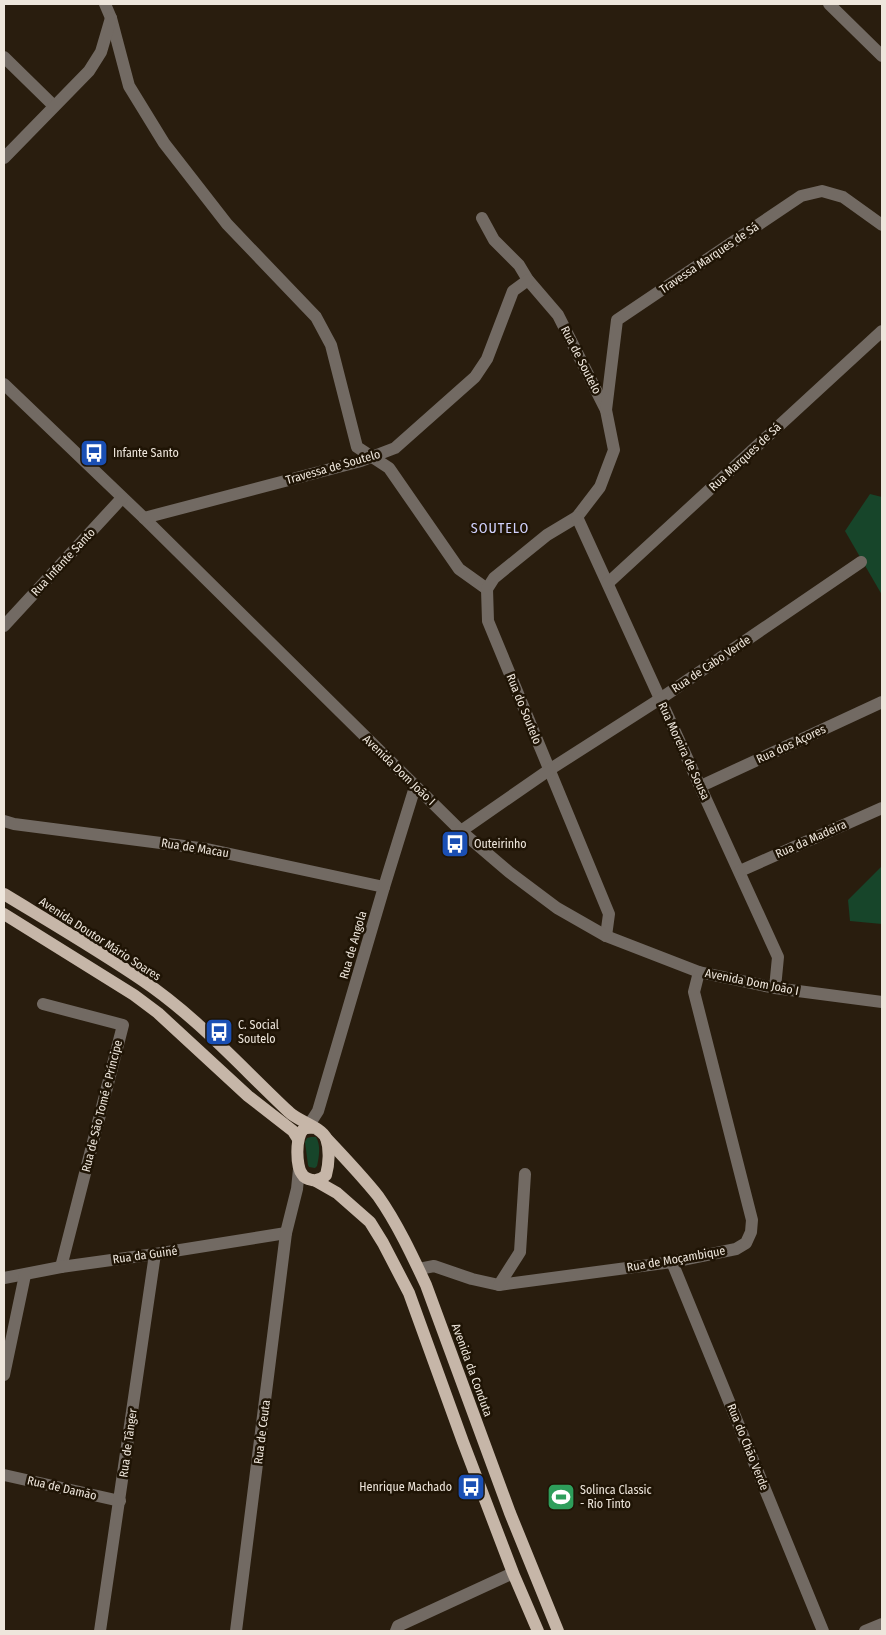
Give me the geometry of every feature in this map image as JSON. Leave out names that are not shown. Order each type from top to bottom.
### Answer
[{"type":"main road","name":"Avenida Doutor Mário Soares","points":[[4,894],[143,980],[202,1028],[294,1116],[316,1130]]},
{"type":"main road","points":[[4,914],[134,995],[158,1013],[248,1096],[283,1122],[298,1140],[308,1176],[336,1193],[370,1222],[384,1243],[409,1293],[514,1573],[538,1631]]},
{"type":"main road","name":"Rua de Angola","points":[[298,1140],[302,1130],[316,1130]]},
{"type":"main road","points":[[308,1176],[326,1175],[328,1167],[328,1154],[316,1130]]},
{"type":"main road","name":"Avenida da Conduta","points":[[316,1130],[358,1172],[379,1198],[426,1285],[510,1513],[558,1631]]},
{"type":"street","points":[[104,4],[111,18],[129,86],[164,143],[227,224],[316,317],[331,345],[358,448],[374,456],[389,468],[459,569],[487,589],[494,578],[547,535],[577,517]]},
{"type":"street","points":[[4,158],[89,72],[101,52],[111,18],[112,4]]},
{"type":"street","points":[[830,4],[882,56]]},
{"type":"street","points":[[4,57],[54,106]]},
{"type":"street","name":"Travessa Marques de Sá","points":[[606,410],[617,320],[801,196],[822,191],[843,197],[882,224]]},
{"type":"street","name":"Rua de Soutelo","points":[[482,218],[494,240],[519,265],[528,280],[558,316],[606,410],[614,450],[600,487],[577,517]]},
{"type":"street","name":"Travessa de Soutelo","points":[[144,518],[374,456],[395,448],[462,391],[475,377],[487,359],[514,291],[528,280]]},
{"type":"street","name":"Rua Marques de Sá","points":[[608,583],[882,331]]},
{"type":"street","name":"Avenida Dom João I","points":[[4,384],[144,518],[461,831],[509,872],[557,908],[606,936],[699,972],[775,988],[882,1002]]},
{"type":"street","name":"Rua Infante Santo","points":[[4,625],[122,498]]},
{"type":"street","name":"Rua Moreira de Sousa","points":[[577,517],[740,871],[778,958],[775,988]]},
{"type":"street","name":"Rua de Cabo Verde","points":[[461,831],[549,770],[660,699],[861,562]]},
{"type":"street","name":"Rua do Soutelo","points":[[487,589],[488,621],[609,914],[606,936]]},
{"type":"street","name":"Rua dos Açores","points":[[701,786],[882,702]]},
{"type":"street","name":"Rua de Angola","points":[[316,1130],[318,1110],[415,787]]},
{"type":"street","name":"Rua da Madeira","points":[[740,871],[882,808]]},
{"type":"street","name":"Rua de Macau","points":[[4,822],[207,849],[384,887]]},
{"type":"street","name":"Rua de Moçambique","points":[[418,1269],[434,1266],[499,1285],[672,1262],[736,1249],[746,1243],[751,1232],[752,1220],[694,992],[699,972]]},
{"type":"street","name":"Rua de São Tomé e Príncipe","points":[[43,1004],[123,1026],[61,1267]]},
{"type":"street","points":[[294,1116],[307,1118],[318,1110]]},
{"type":"street","points":[[499,1285],[520,1252],[525,1174]]},
{"type":"street","points":[[286,1233],[297,1189],[308,1176]]},
{"type":"street","name":"Rua da Guiné","points":[[4,1278],[61,1267],[286,1233]]},
{"type":"street","name":"Rua de Ceuta","points":[[236,1631],[286,1233]]},
{"type":"street","name":"Rua de Tânger","points":[[100,1631],[156,1254]]},
{"type":"street","name":"Rua do Chão Verde","points":[[672,1262],[823,1631]]},
{"type":"street","points":[[4,1376],[25,1275]]},
{"type":"street","name":"Rua de Damão","points":[[4,1475],[120,1501]]},
{"type":"street","points":[[396,1631],[398,1626],[514,1573]]},
{"type":"street","points":[[865,1631],[882,1624]]},
{"type":"green space","points":[[870,494],[882,497],[882,595],[845,531]]},
{"type":"green space","points":[[882,866],[882,924],[850,921],[848,900]]},
{"type":"green space","points":[[316,1137],[319,1147],[318,1162],[315,1168],[308,1165],[305,1142],[307,1138]]},
{"type":"place","name":"Infante Santo","points":[[94,453]]},
{"type":"place","name":"Outeirinho","points":[[455,844]]},
{"type":"place","name":"C. Social Soutelo","points":[[219,1032]]},
{"type":"place","name":"Henrique Machado","points":[[471,1487]]},
{"type":"place","name":"Solinca Classic - Rio Tinto","points":[[561,1497]]},
{"type":"district","name":"SOUTELO","points":[[500,528]]}]
